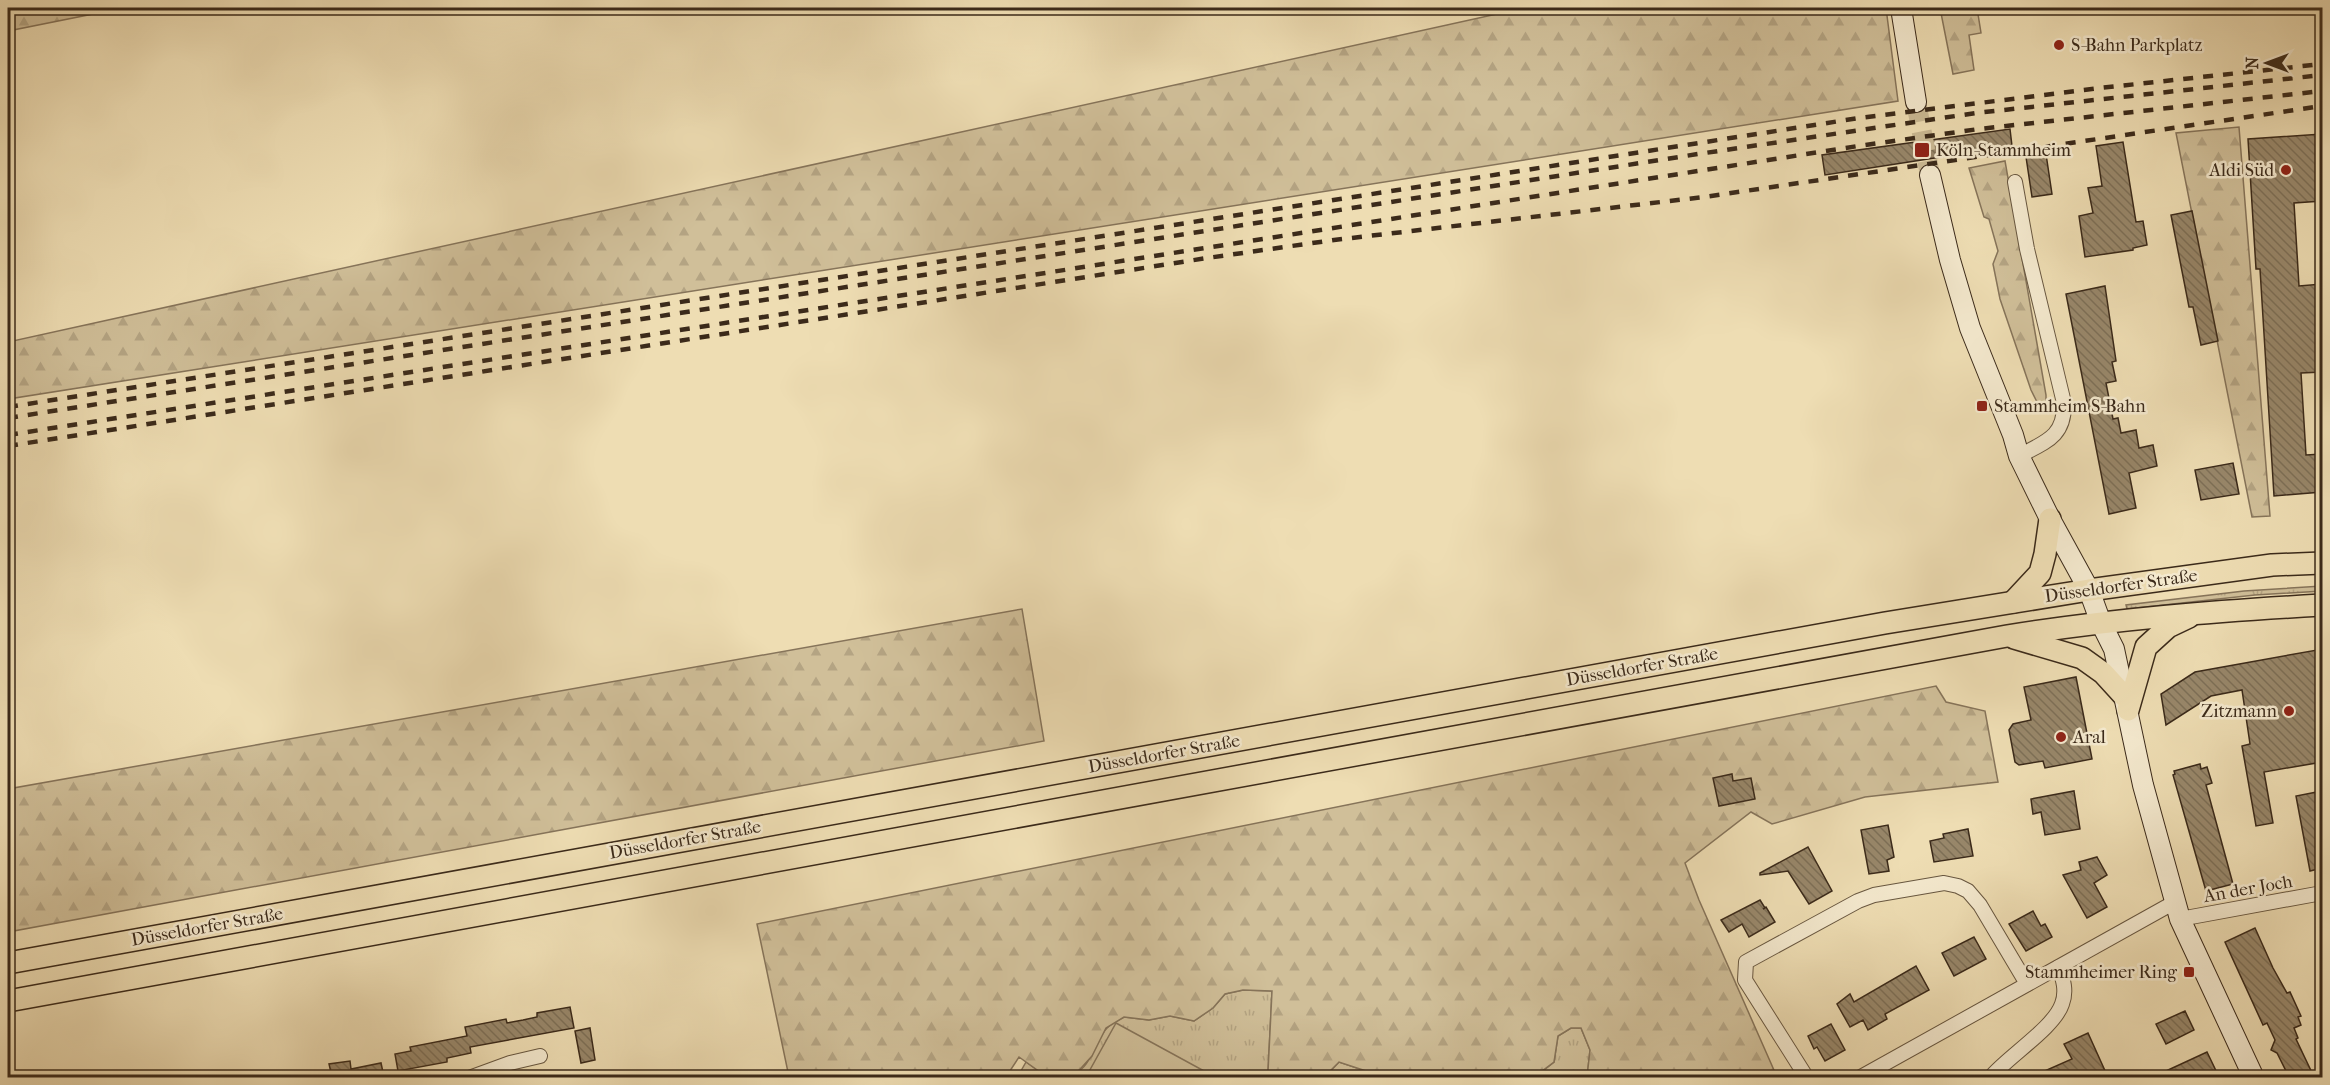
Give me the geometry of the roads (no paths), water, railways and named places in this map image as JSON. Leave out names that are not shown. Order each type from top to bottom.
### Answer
[{"type":"main road","points":[[1901,8],[1916,102]]},
{"type":"main road","points":[[1929,175],[1970,328],[2013,435],[2019,456],[2089,590],[2101,623],[2114,649],[2143,785],[2177,910],[2254,1077]]},
{"type":"main road","points":[[2013,602],[2040,573],[2050,519]]},
{"type":"main road","name":"Düsseldorfer Straße","points":[[8,963],[1873,625],[2089,590],[2272,565],[2322,563]]},
{"type":"main road","name":"Düsseldorfer Straße","points":[[8,1001],[2007,636],[2200,612],[2322,604]]},
{"type":"main road","points":[[2126,703],[2146,646],[2169,627],[2200,612]]},
{"type":"main road","points":[[2007,636],[2082,658],[2103,673],[2126,703]]},
{"type":"street","points":[[2015,182],[2027,249],[2064,403],[2064,413],[2057,433],[2019,456]]},
{"type":"street","points":[[1807,1077],[1744,980],[1746,962],[1858,901],[1874,895],[1944,883],[1958,886],[1968,891],[1980,905],[2026,984]]},
{"type":"street","name":"An der Joch","points":[[1859,1077],[2026,984],[2177,910],[2322,893]]},
{"type":"street","points":[[1990,1077],[2050,1022],[2062,1004],[2064,982],[2059,967]]},
{"type":"street","points":[[469,1077],[540,1056]]},
{"type":"tunnel","points":[[1916,102],[1930,175]]},
{"type":"railway","points":[[8,407],[1859,118],[2100,88],[2322,64]]},
{"type":"railway","points":[[8,418],[1698,154],[1976,113],[2322,75]]},
{"type":"railway","points":[[8,435],[1858,146],[1979,129],[2322,91]]},
{"type":"railway","points":[[8,446],[1207,258],[1334,240],[1704,197],[2322,106]]},
{"type":"place","name":"S-Bahn Parkplatz","points":[[2059,45]]},
{"type":"place","name":"Köln-Stammheim","points":[[1922,150]]},
{"type":"place","name":"Aldi Süd","points":[[2286,170]]},
{"type":"place","name":"Stammheim S-Bahn","points":[[1982,406]]},
{"type":"place","name":"Zitzmann","points":[[2289,711]]},
{"type":"place","name":"Aral","points":[[2061,737]]},
{"type":"place","name":"Stammheimer Ring","points":[[2189,972]]}]
